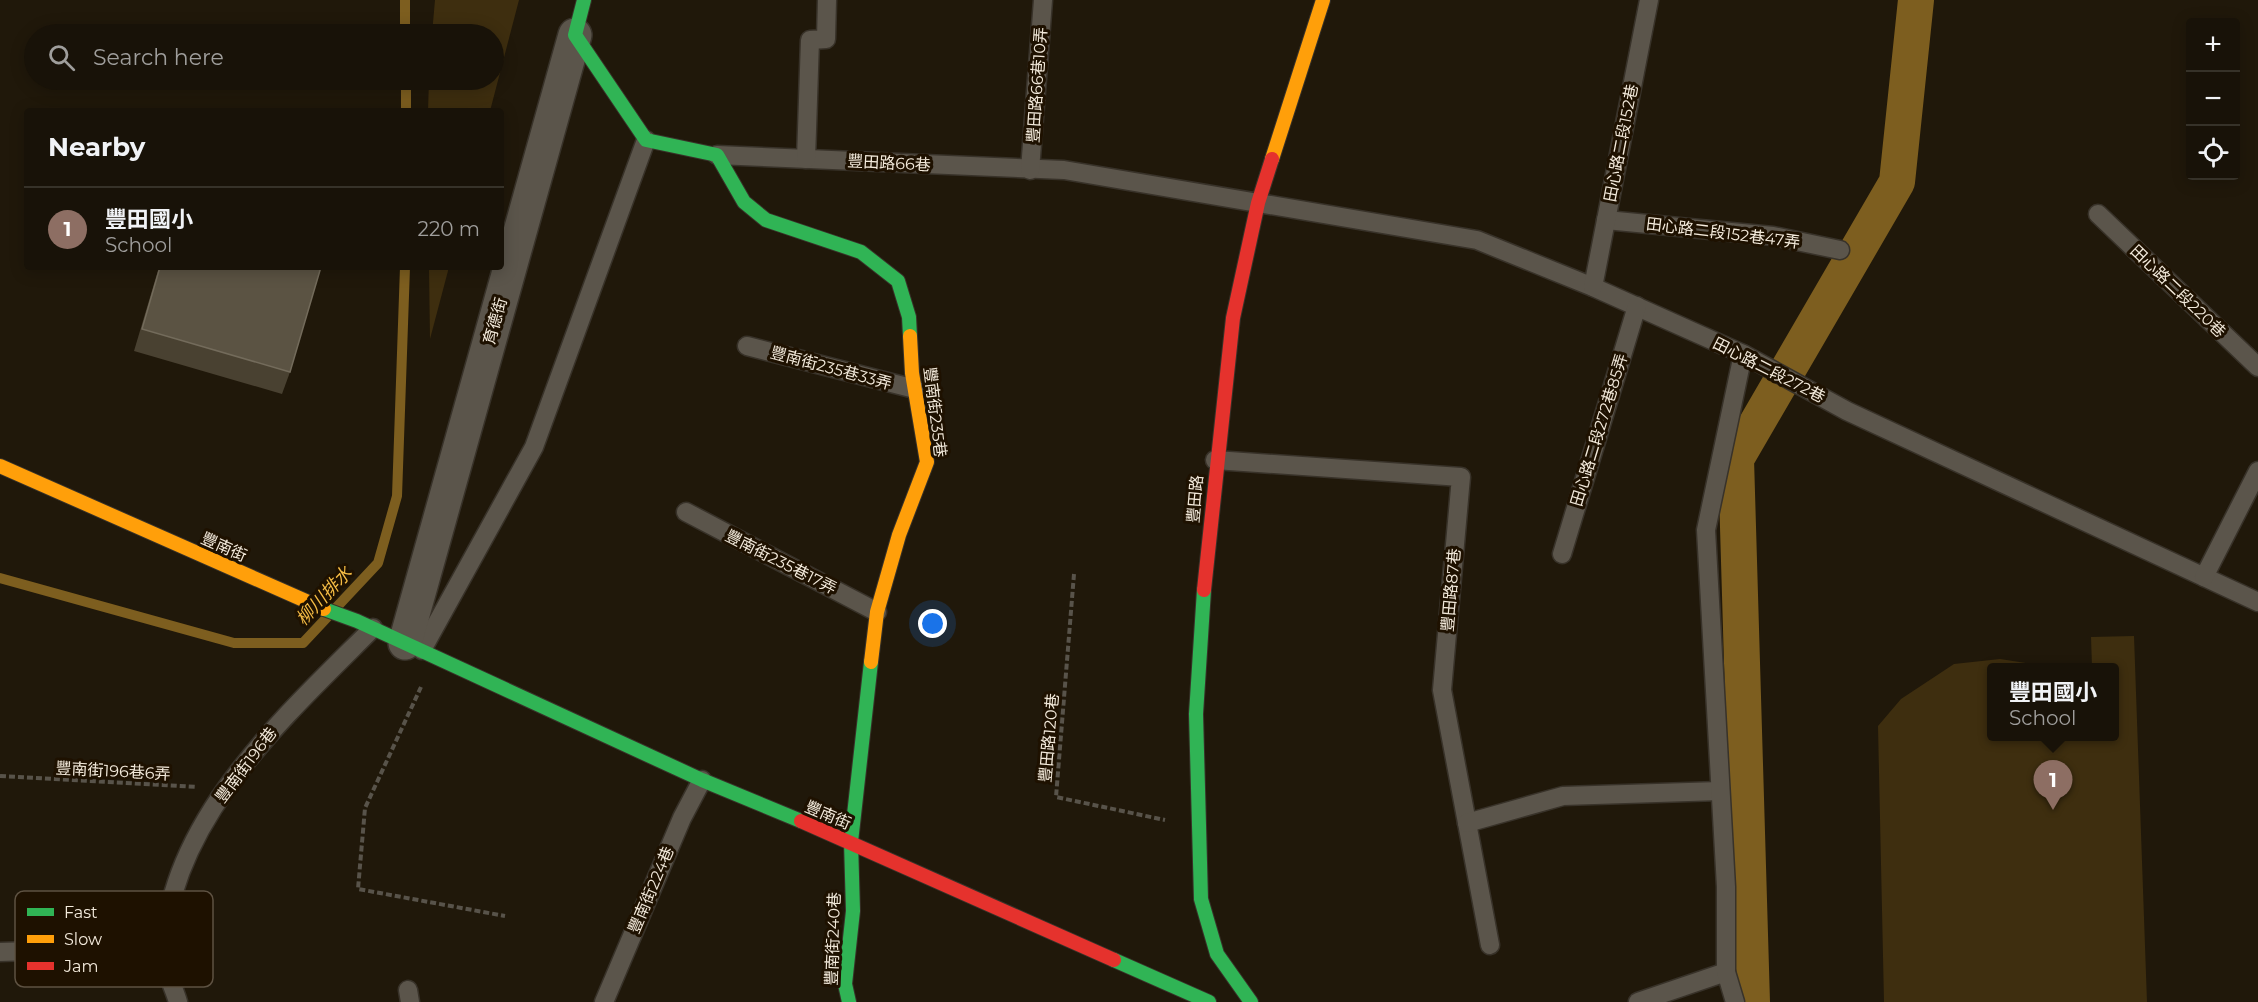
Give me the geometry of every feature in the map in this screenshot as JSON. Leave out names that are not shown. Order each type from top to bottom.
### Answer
[{"type":"street","name":"育德街","points":[[421,650],[584,0]]},
{"type":"street","name":"豐田路","points":[[1251,1002],[1217,954],[1201,899],[1197,825],[1196,714],[1215,460],[1233,318],[1258,202],[1323,0]]},
{"type":"street","points":[[575,34],[646,140]]},
{"type":"street","name":"豐田路66巷","points":[[646,140],[717,155]]},
{"type":"street","name":"豐南街235巷","points":[[717,155],[744,202],[766,220],[861,252],[898,281],[909,317],[915,389],[927,462],[899,535],[877,612],[850,842]]},
{"type":"street","name":"豐南街","points":[[0,466],[301,600],[365,625],[702,780],[850,842],[1209,1002]]},
{"type":"street","name":"豐南街240巷","points":[[849,1002],[844,984],[853,911],[850,842]]},
{"type":"lane","points":[[806,159],[810,40],[826,39],[827,0]]},
{"type":"lane","name":"豐田路66巷10弄","points":[[1030,170],[1043,0]]},
{"type":"lane","name":"田心路二段152巷","points":[[1593,287],[1650,0]]},
{"type":"lane","points":[[421,650],[534,447],[646,140]]},
{"type":"lane","name":"豐田路66巷","points":[[717,155],[1064,170],[1258,202]]},
{"type":"lane","name":"田心路二段272巷","points":[[1258,202],[1477,240],[1593,287],[1743,354],[1847,411],[2258,602]]},
{"type":"lane","name":"田心路二段220巷","points":[[2098,214],[2258,367]]},
{"type":"lane","name":"田心路二段152巷47弄","points":[[1606,220],[1773,236],[1840,250]]},
{"type":"lane","name":"田心路二段272巷85弄","points":[[1562,554],[1636,306]]},
{"type":"lane","name":"豐南街235巷33弄","points":[[747,346],[915,389]]},
{"type":"lane","points":[[1735,1002],[1726,972],[1720,790],[1706,530],[1743,354]]},
{"type":"lane","name":"豐田路87巷","points":[[1215,460],[1461,477],[1442,690],[1490,945]]},
{"type":"lane","points":[[2204,577],[2258,471]]},
{"type":"lane","name":"豐南街235巷17弄","points":[[686,512],[877,612]]},
{"type":"lane","name":"豐南街196巷","points":[[175,891],[182,867],[224,789],[283,717],[365,625]]},
{"type":"lane","name":"豐南街224巷","points":[[604,1002],[682,818],[702,780]]},
{"type":"lane","points":[[1467,823],[1563,796],[1720,790]]},
{"type":"lane","points":[[0,952],[15,952]]},
{"type":"lane","points":[[1638,1002],[1726,972]]},
{"type":"lane","name":"豐南街196巷","points":[[173,987],[178,1002]]},
{"type":"path","name":"豐田路120巷","points":[[1074,574],[1056,797],[1118,812],[1197,825]]},
{"type":"path","points":[[421,650],[365,808],[358,889],[505,916]]},
{"type":"path","name":"豐南街196巷6弄","points":[[0,776],[224,789]]},
{"type":"shaded area","points":[[435,0],[519,0],[504,57],[504,24],[433,24]]},
{"type":"shaded area","points":[[429,90],[495,90],[491,108],[428,108]]},
{"type":"shaded area","points":[[429,270],[448,270],[430,339]]},
{"type":"shaded area","points":[[2134,636],[2147,1002],[1884,1002],[1878,726],[1901,699],[1954,664],[2000,659],[2026,663],[1987,663],[1987,741],[2119,741],[2119,663],[2092,663],[2091,637]]},
{"type":"building","points":[[159,270],[320,270],[290,372],[142,329]]},
{"type":"waterway","name":"柳川排水","points":[[405,0],[405,24]]},
{"type":"waterway","points":[[1752,1002],[1736,459],[1897,182],[1916,0]]},
{"type":"waterway","name":"柳川排水","points":[[406,90],[406,108]]},
{"type":"waterway","name":"柳川排水","points":[[0,578],[234,643],[303,643],[378,563],[397,496],[405,270]]},
{"type":"traffic: fast","points":[[584,0],[575,35],[646,140],[717,155],[744,202],[766,220],[861,252],[898,281],[909,317],[910,336]]},
{"type":"traffic: fast","points":[[1204,590],[1196,714],[1201,899],[1217,954],[1251,1002]]},
{"type":"traffic: fast","points":[[324,609],[357,621],[702,780],[801,821]]},
{"type":"traffic: fast","points":[[849,1002],[845,984],[853,911],[851,842],[871,662]]},
{"type":"traffic: fast","points":[[1114,960],[1209,1002]]},
{"type":"traffic: slow","points":[[1272,159],[1323,0]]},
{"type":"traffic: slow","points":[[871,662],[877,612],[899,535],[927,462],[912,373],[910,336]]},
{"type":"traffic: slow","points":[[0,466],[324,609]]},
{"type":"traffic: jam","points":[[1204,590],[1233,318],[1258,203],[1272,159]]},
{"type":"traffic: jam","points":[[801,821],[1114,960]]},
{"type":"place","name":"豐田國小","points":[[2053,810]]}]
